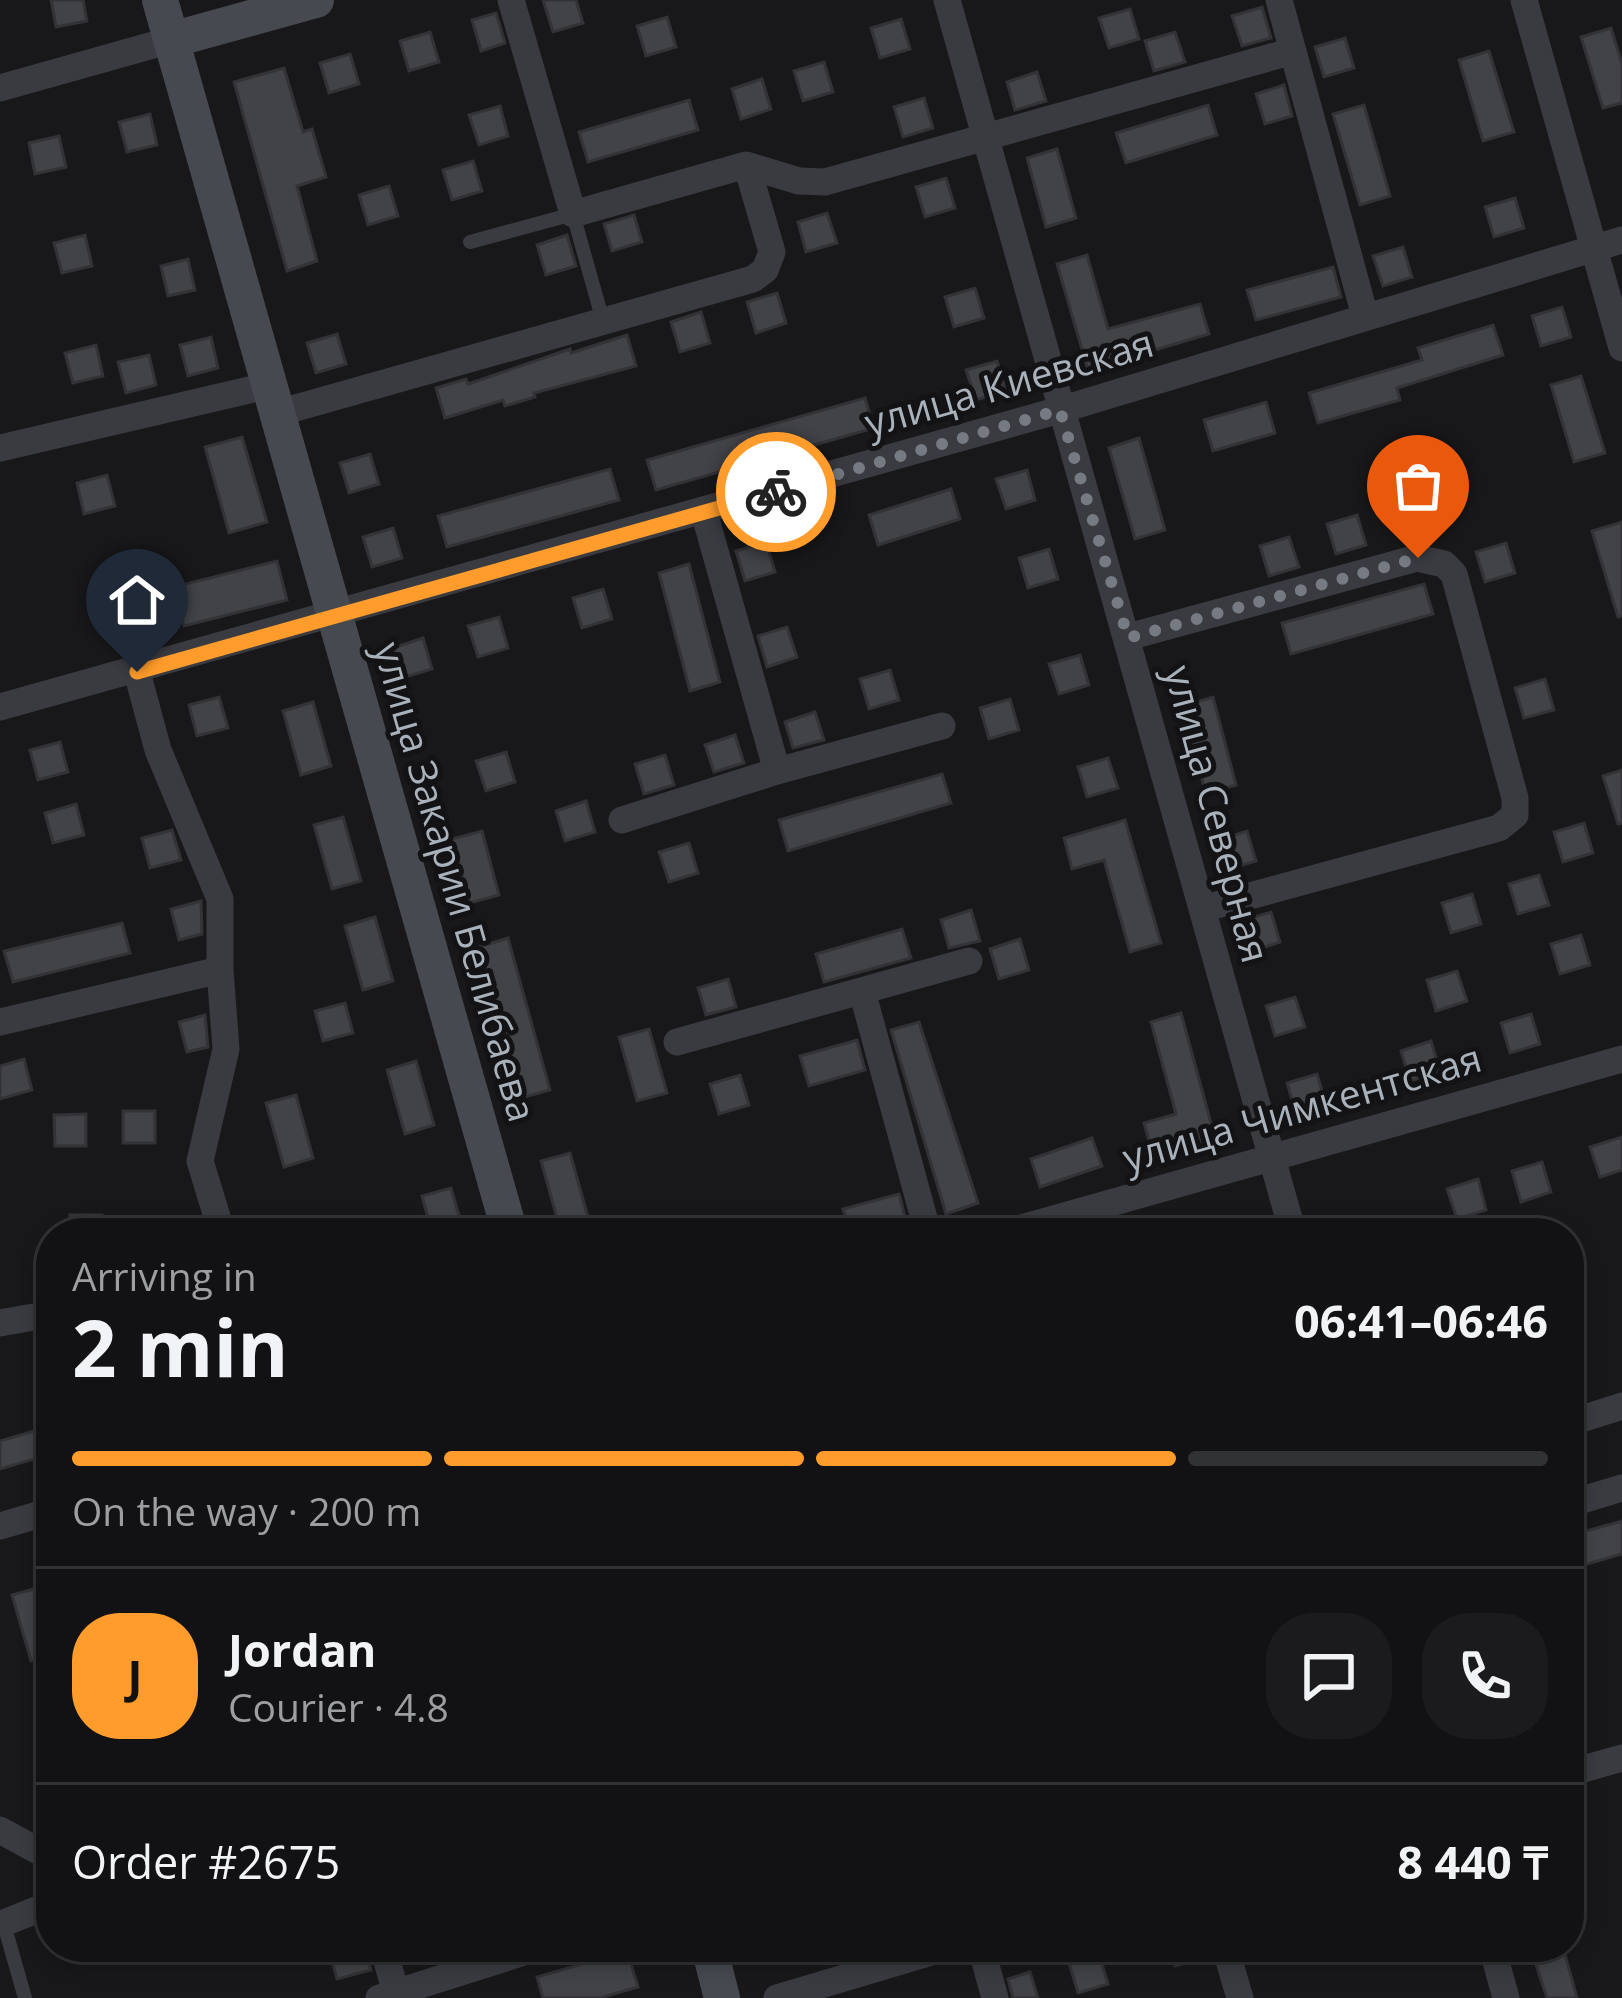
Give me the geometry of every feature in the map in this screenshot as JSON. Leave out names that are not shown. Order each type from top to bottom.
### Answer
[{"type":"street","name":"улица Закарии Белибаева","points":[[160,0],[506,1218]]},
{"type":"street","points":[[0,88],[316,0]]},
{"type":"street","points":[[511,0],[573,214],[747,166],[799,181],[825,182],[1293,51]]},
{"type":"street","name":"улица Северная","points":[[947,0],[1289,1218]]},
{"type":"street","points":[[1279,0],[1365,316]]},
{"type":"street","points":[[1523,0],[1622,348]]},
{"type":"street","points":[[0,448],[274,399],[603,321],[753,279],[765,270],[772,251],[747,166]]},
{"type":"street","name":"улица Киевская","points":[[0,707],[1060,410],[1622,240]]},
{"type":"street","points":[[704,512],[777,771]]},
{"type":"street","points":[[1128,638],[1418,558],[1444,564],[1454,574],[1461,596],[1516,798],[1511,820],[1499,828],[1202,909]]},
{"type":"street","points":[[137,672],[158,750],[220,899],[226,1049],[200,1161],[217,1218]]},
{"type":"street","points":[[622,820],[942,726]]},
{"type":"street","points":[[677,1042],[969,961]]},
{"type":"street","points":[[0,1022],[220,970]]},
{"type":"street","points":[[862,991],[924,1218]]},
{"type":"street","name":"улица Чимкентская","points":[[1060,1218],[1622,1059]]},
{"type":"street","points":[[0,1323],[36,1317]]},
{"type":"street","points":[[1584,1418],[1622,1406]]},
{"type":"street","points":[[1584,1499],[1622,1488]]},
{"type":"street","points":[[0,1526],[36,1515]]},
{"type":"street","points":[[1584,1769],[1622,1758]]},
{"type":"street","points":[[0,1830],[36,1850]]},
{"type":"street","points":[[2,1917],[36,1908]]},
{"type":"street","points":[[384,1962],[387,1995],[492,1962]]},
{"type":"street","points":[[713,1962],[722,1998]]},
{"type":"street","points":[[777,1998],[898,1962]]},
{"type":"street","points":[[985,1962],[995,1998]]},
{"type":"street","points":[[1229,1962],[1240,1998]]},
{"type":"street","points":[[1496,1962],[1506,1998]]},
{"type":"lane","points":[[470,242],[573,214],[603,321]]},
{"type":"lane","points":[[2,1917],[25,1998]]},
{"type":"building","points":[[51,0],[83,0],[87,21],[56,27]]},
{"type":"building","points":[[543,0],[576,0],[583,23],[553,32]]},
{"type":"building","points":[[1262,7],[1271,38],[1242,46],[1232,16]]},
{"type":"building","points":[[1130,9],[1139,39],[1109,48],[1099,18]]},
{"type":"building","points":[[496,13],[505,43],[481,51],[472,20]]},
{"type":"building","points":[[667,17],[676,47],[646,56],[637,26]]},
{"type":"building","points":[[901,19],[910,49],[880,58],[871,28]]},
{"type":"building","points":[[1611,28],[1622,64],[1622,103],[1603,108],[1581,37]]},
{"type":"building","points":[[430,32],[439,62],[409,71],[400,41]]},
{"type":"building","points":[[1175,32],[1185,62],[1154,71],[1145,41]]},
{"type":"building","points":[[1345,38],[1354,68],[1324,77],[1315,47]]},
{"type":"building","points":[[1489,51],[1514,132],[1483,141],[1459,60]]},
{"type":"building","points":[[350,54],[359,84],[329,93],[320,63]]},
{"type":"building","points":[[824,62],[833,92],[803,101],[794,71]]},
{"type":"building","points":[[284,68],[303,132],[312,129],[326,177],[297,186],[317,261],[287,271],[234,82]]},
{"type":"building","points":[[1037,72],[1046,101],[1015,110],[1007,82]]},
{"type":"building","points":[[762,79],[771,109],[741,119],[732,89]]},
{"type":"building","points":[[1284,85],[1292,116],[1265,124],[1256,94]]},
{"type":"building","points":[[924,98],[933,128],[903,137],[894,107]]},
{"type":"building","points":[[689,100],[698,130],[588,162],[579,132]]},
{"type":"building","points":[[1208,105],[1217,135],[1126,163],[1116,133]]},
{"type":"building","points":[[1364,105],[1390,196],[1360,205],[1333,114]]},
{"type":"building","points":[[500,106],[508,136],[479,145],[469,115]]},
{"type":"building","points":[[150,114],[157,145],[127,152],[119,122]]},
{"type":"building","points":[[59,136],[66,167],[35,174],[29,143]]},
{"type":"building","points":[[1057,149],[1076,218],[1046,227],[1027,158]]},
{"type":"building","points":[[473,161],[482,191],[452,200],[443,170]]},
{"type":"building","points":[[946,178],[955,208],[925,217],[916,187]]},
{"type":"building","points":[[389,186],[398,216],[368,225],[359,195]]},
{"type":"building","points":[[1515,198],[1524,228],[1494,237],[1485,207]]},
{"type":"building","points":[[827,213],[837,243],[806,252],[798,222]]},
{"type":"building","points":[[634,215],[642,242],[612,251],[604,224]]},
{"type":"building","points":[[85,235],[92,266],[62,273],[54,243]]},
{"type":"building","points":[[567,235],[576,266],[546,275],[537,245]]},
{"type":"building","points":[[1403,247],[1412,277],[1383,286],[1373,256]]},
{"type":"building","points":[[1087,255],[1108,329],[1200,304],[1209,334],[1088,370],[1057,264]]},
{"type":"building","points":[[188,259],[195,290],[168,296],[161,266]]},
{"type":"building","points":[[1333,267],[1341,297],[1256,320],[1247,290]]},
{"type":"building","points":[[975,288],[984,318],[954,327],[945,297]]},
{"type":"building","points":[[777,293],[786,323],[756,333],[747,302]]},
{"type":"building","points":[[1562,307],[1571,337],[1541,346],[1532,316]]},
{"type":"building","points":[[701,312],[710,343],[680,352],[671,322]]},
{"type":"building","points":[[1493,325],[1503,355],[1397,388],[1400,400],[1318,423],[1309,393],[1422,360],[1418,348]]},
{"type":"building","points":[[337,334],[346,364],[316,373],[307,343]]},
{"type":"building","points":[[627,335],[636,366],[534,393],[535,397],[505,406],[503,400],[445,418],[436,388],[466,379],[468,384]]},
{"type":"building","points":[[211,337],[218,368],[188,376],[180,345]]},
{"type":"building","points":[[96,345],[103,376],[73,383],[65,353]]},
{"type":"building","points":[[149,355],[156,385],[126,393],[118,362]]},
{"type":"building","points":[[997,361],[1006,391],[976,400],[966,370]]},
{"type":"building","points":[[1581,376],[1605,453],[1574,462],[1551,385]]},
{"type":"building","points":[[865,398],[874,428],[656,490],[647,460]]},
{"type":"building","points":[[1266,402],[1275,433],[1213,451],[1204,420]]},
{"type":"building","points":[[242,437],[267,522],[229,533],[205,447]]},
{"type":"building","points":[[1139,438],[1165,530],[1135,539],[1109,448]]},
{"type":"building","points":[[370,454],[379,484],[349,493],[340,463]]},
{"type":"building","points":[[610,469],[619,500],[447,547],[438,516]]},
{"type":"building","points":[[1027,470],[1035,500],[1006,509],[996,479]]},
{"type":"building","points":[[107,475],[115,506],[84,514],[77,483]]},
{"type":"building","points":[[951,489],[960,519],[878,545],[869,515]]},
{"type":"building","points":[[1426,498],[1435,528],[1405,537],[1396,507]]},
{"type":"building","points":[[1357,515],[1366,545],[1336,554],[1327,524]]},
{"type":"building","points":[[1622,522],[1622,616],[1618,617],[1592,531]]},
{"type":"building","points":[[393,528],[402,558],[372,567],[363,537]]},
{"type":"building","points":[[1289,537],[1299,567],[1269,576],[1260,546]]},
{"type":"building","points":[[766,542],[775,572],[745,581],[736,551]]},
{"type":"building","points":[[1506,543],[1515,573],[1485,582],[1476,552]]},
{"type":"building","points":[[1049,549],[1058,579],[1028,588],[1019,558]]},
{"type":"building","points":[[277,561],[287,600],[184,626],[174,587]]},
{"type":"building","points":[[689,564],[720,682],[690,691],[659,573]]},
{"type":"building","points":[[1424,584],[1433,614],[1291,654],[1282,623]]},
{"type":"building","points":[[603,589],[612,619],[582,628],[573,598]]},
{"type":"building","points":[[499,617],[508,648],[478,657],[468,626]]},
{"type":"building","points":[[787,627],[797,657],[767,667],[758,636]]},
{"type":"building","points":[[423,638],[432,669],[402,678],[393,648]]},
{"type":"building","points":[[1080,655],[1089,685],[1059,694],[1049,664]]},
{"type":"building","points":[[890,670],[899,700],[869,709],[860,679]]},
{"type":"building","points":[[1545,679],[1554,710],[1524,718],[1515,688]]},
{"type":"building","points":[[219,697],[228,728],[197,736],[189,705]]},
{"type":"building","points":[[1213,697],[1236,785],[1206,794],[1182,706]]},
{"type":"building","points":[[1010,699],[1019,730],[989,739],[980,708]]},
{"type":"building","points":[[313,702],[331,766],[301,775],[283,711]]},
{"type":"building","points":[[815,712],[824,740],[793,748],[785,722]]},
{"type":"building","points":[[735,735],[744,763],[714,772],[705,745]]},
{"type":"building","points":[[60,742],[68,772],[38,780],[30,750]]},
{"type":"building","points":[[506,752],[515,782],[486,791],[476,761]]},
{"type":"building","points":[[665,755],[674,785],[644,794],[635,764]]},
{"type":"building","points":[[1108,758],[1118,788],[1087,797],[1078,767]]},
{"type":"building","points":[[1622,770],[1622,823],[1618,824],[1603,776]]},
{"type":"building","points":[[942,774],[951,803],[788,851],[779,820]]},
{"type":"building","points":[[586,801],[595,832],[565,841],[556,811]]},
{"type":"building","points":[[76,804],[84,835],[53,843],[45,813]]},
{"type":"building","points":[[343,817],[361,881],[332,889],[314,825]]},
{"type":"building","points":[[1125,820],[1161,943],[1130,952],[1104,860],[1072,869],[1064,838]]},
{"type":"building","points":[[1584,823],[1593,853],[1563,862],[1554,832]]},
{"type":"building","points":[[172,830],[181,860],[150,868],[142,838]]},
{"type":"building","points":[[482,831],[499,895],[470,903],[452,839]]},
{"type":"building","points":[[1247,831],[1256,861],[1226,870],[1217,840]]},
{"type":"building","points":[[689,843],[698,873],[669,882],[659,852]]},
{"type":"building","points":[[1539,875],[1549,905],[1518,914],[1509,884]]},
{"type":"building","points":[[1472,894],[1481,924],[1451,933],[1442,903]]},
{"type":"building","points":[[201,901],[202,934],[179,940],[171,909]]},
{"type":"building","points":[[971,910],[980,941],[949,948],[941,920]]},
{"type":"building","points":[[1271,912],[1280,942],[1250,952],[1241,921]]},
{"type":"building","points":[[375,917],[393,981],[363,990],[345,926]]},
{"type":"building","points":[[122,923],[130,953],[13,982],[4,951]]},
{"type":"building","points":[[902,929],[911,958],[824,982],[816,954]]},
{"type":"building","points":[[1581,935],[1590,965],[1560,974],[1551,944]]},
{"type":"building","points":[[508,938],[550,1090],[521,1098],[479,947]]},
{"type":"building","points":[[1020,939],[1029,970],[999,979],[990,949]]},
{"type":"building","points":[[1457,971],[1467,1001],[1436,1011],[1427,980]]},
{"type":"building","points":[[728,979],[736,1007],[706,1015],[698,988]]},
{"type":"building","points":[[1295,997],[1305,1027],[1275,1036],[1266,1006]]},
{"type":"building","points":[[345,1003],[353,1033],[323,1041],[315,1011]]},
{"type":"building","points":[[1181,1013],[1215,1138],[1153,1155],[1144,1123],[1176,1114],[1151,1022]]},
{"type":"building","points":[[1531,1014],[1540,1044],[1510,1053],[1501,1023]]},
{"type":"building","points":[[205,1015],[208,1047],[187,1052],[179,1022]]},
{"type":"building","points":[[919,1022],[978,1203],[946,1214],[891,1030]]},
{"type":"building","points":[[649,1029],[667,1093],[637,1101],[619,1037]]},
{"type":"building","points":[[857,1040],[865,1070],[809,1086],[800,1056]]},
{"type":"building","points":[[1431,1041],[1440,1072],[1410,1081],[1401,1051]]},
{"type":"building","points":[[24,1059],[32,1090],[0,1099],[0,1066]]},
{"type":"building","points":[[416,1061],[434,1125],[405,1134],[387,1070]]},
{"type":"building","points":[[1317,1074],[1326,1104],[1296,1113],[1287,1083]]},
{"type":"building","points":[[740,1075],[749,1105],[719,1114],[710,1084]]},
{"type":"building","points":[[296,1095],[313,1158],[284,1167],[266,1103]]},
{"type":"building","points":[[123,1111],[155,1111],[155,1143],[123,1143]]},
{"type":"building","points":[[86,1114],[86,1146],[55,1146],[54,1115]]},
{"type":"building","points":[[1622,1137],[1622,1170],[1600,1177],[1590,1147]]},
{"type":"building","points":[[1092,1138],[1102,1166],[1040,1187],[1031,1159]]},
{"type":"building","points":[[570,1153],[588,1217],[557,1218],[541,1161]]},
{"type":"building","points":[[1542,1162],[1551,1192],[1521,1202],[1512,1171]]},
{"type":"building","points":[[1478,1179],[1486,1210],[1457,1218],[1447,1189]]},
{"type":"building","points":[[451,1188],[460,1218],[428,1218],[422,1196]]},
{"type":"building","points":[[899,1194],[905,1218],[846,1218],[843,1209]]},
{"type":"building","points":[[70,1215],[102,1215],[102,1218]]},
{"type":"building","points":[[36,1430],[36,1458],[0,1469],[0,1441]]},
{"type":"building","points":[[1622,1521],[1622,1554],[1584,1565],[1584,1532]]},
{"type":"building","points":[[36,1588],[36,1660],[31,1661],[12,1595]]},
{"type":"building","points":[[332,1962],[369,1962],[371,1970],[337,1979]]},
{"type":"building","points":[[589,1962],[630,1962],[638,1987],[600,1998],[543,1998],[537,1977]]},
{"type":"building","points":[[1101,1962],[1108,1984],[1078,1993],[1069,1963]]},
{"type":"building","points":[[1535,1962],[1567,1962],[1577,1998],[1547,1998]]},
{"type":"building","points":[[1030,1972],[1038,1998],[1013,1998],[1008,1979]]},
{"type":"way so far","points":[[776,492],[1060,410],[1128,638],[1418,558]]},
{"type":"route","points":[[137,672],[776,492]]}]
